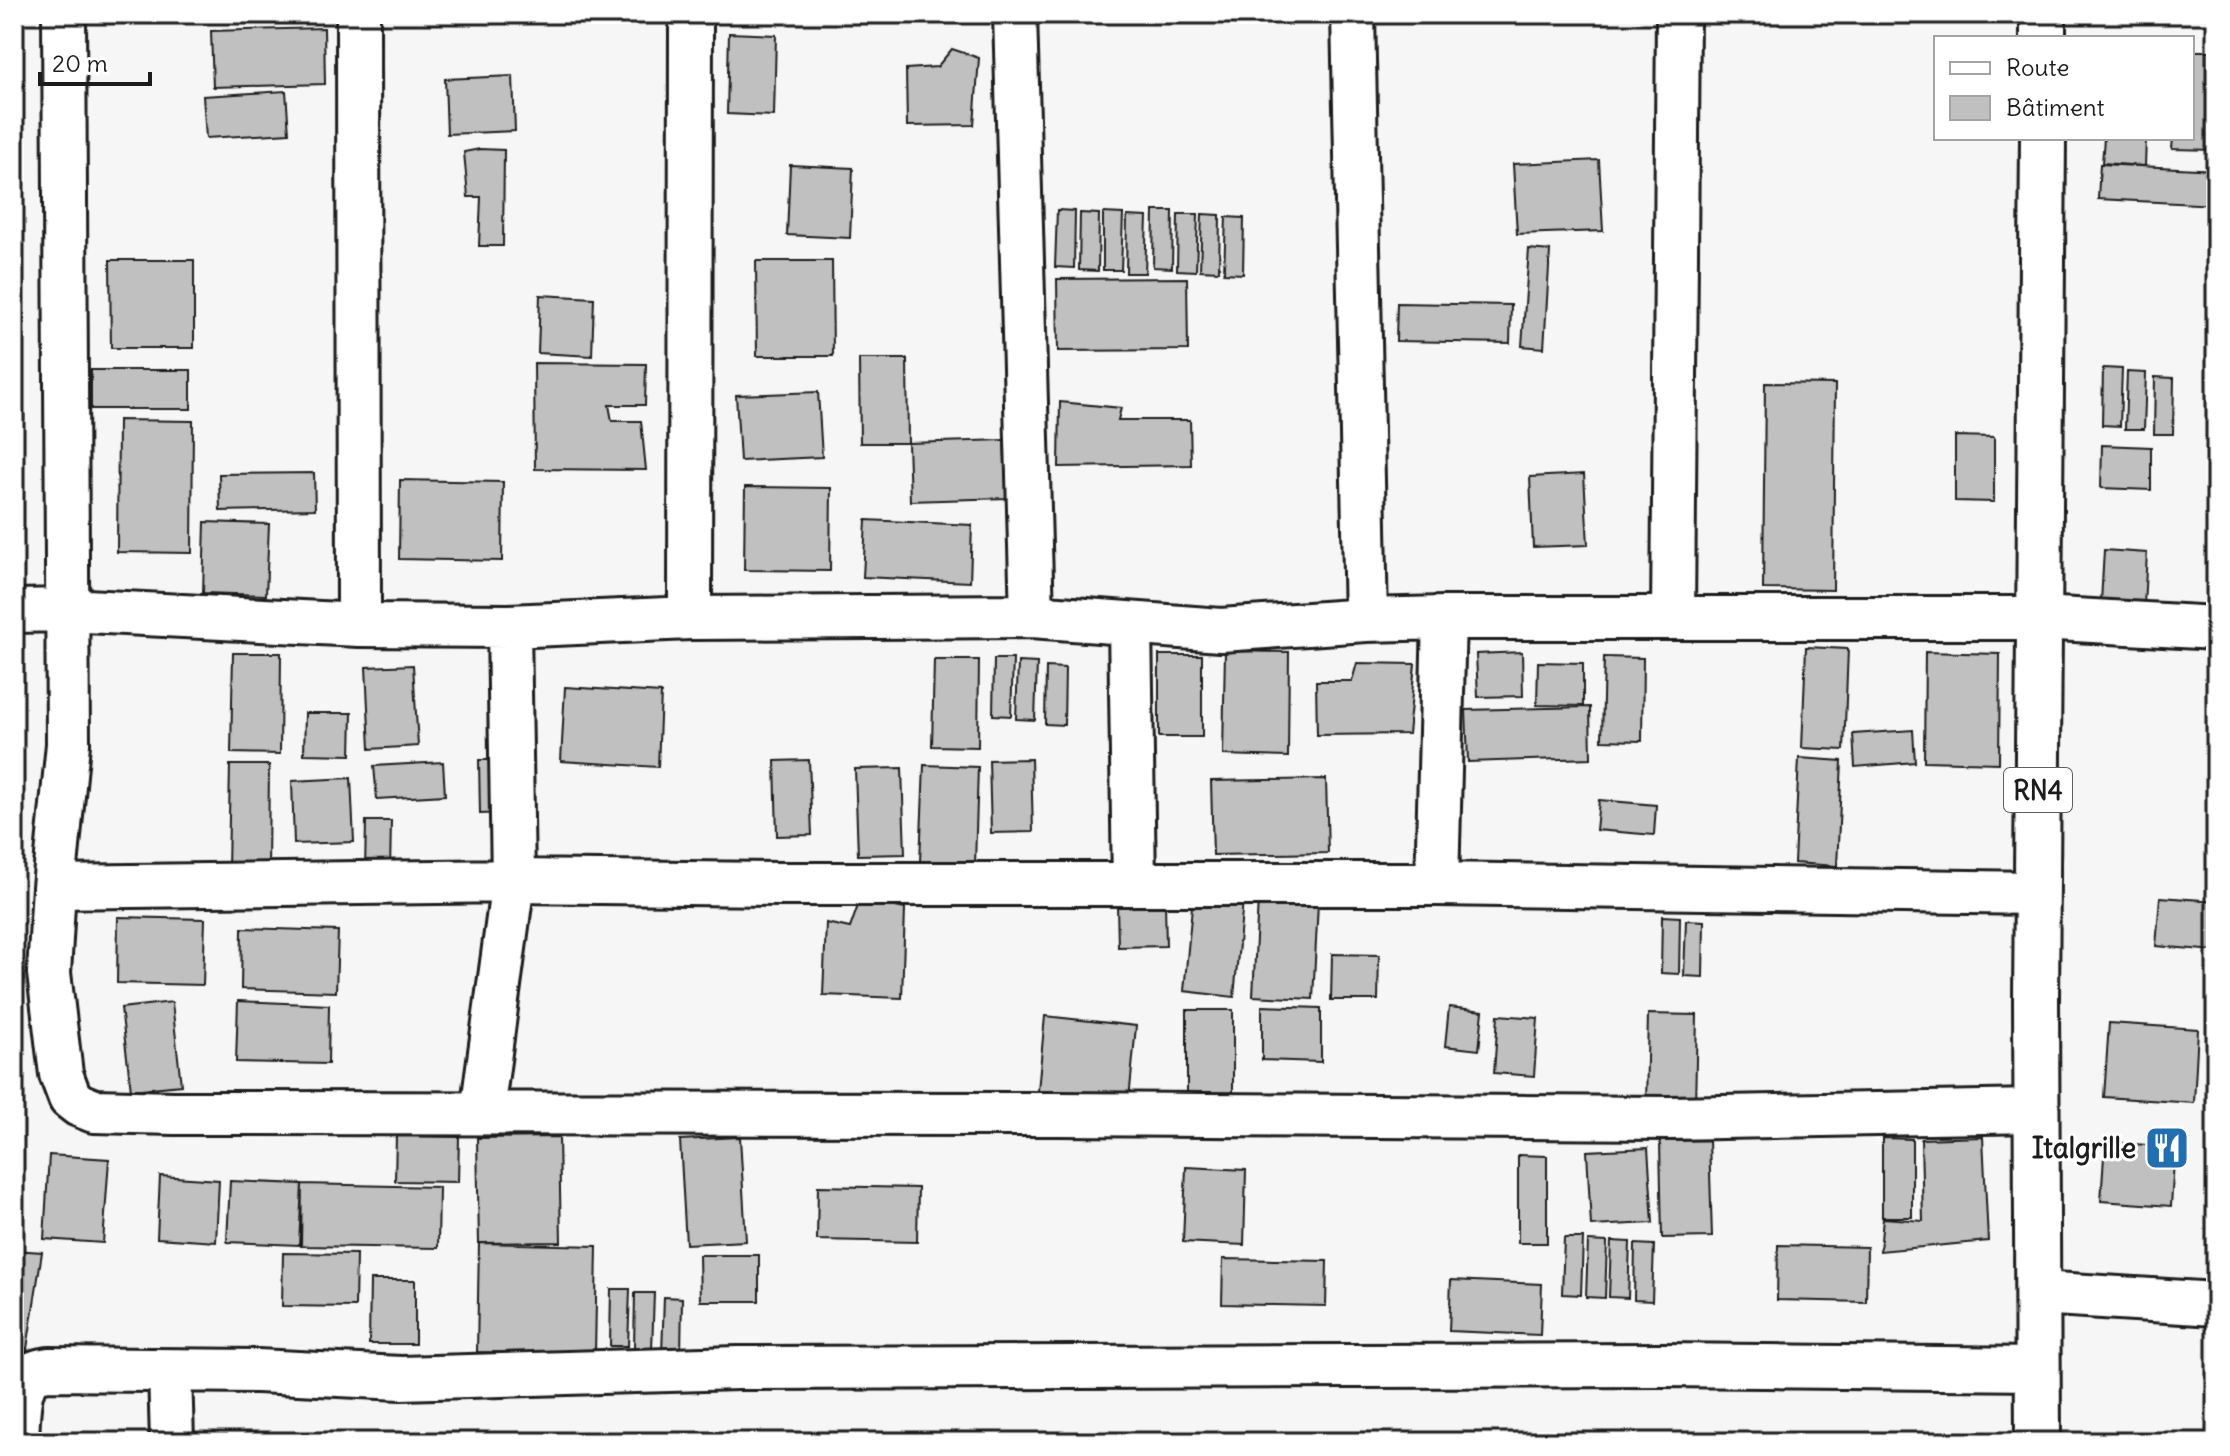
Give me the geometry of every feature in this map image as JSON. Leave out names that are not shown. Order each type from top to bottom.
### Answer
[{"type":"highway","points":[[2043,14],[2043,36]]},
{"type":"highway","name":"RN4","points":[[2038,1442],[2036,893],[2043,140]]},
{"type":"street","points":[[64,14],[68,744],[54,887],[32,975],[61,1074],[70,1098],[79,1105],[94,1111],[1669,1118],[2036,1111]]},
{"type":"street","points":[[358,14],[359,625]]},
{"type":"street","points":[[690,618],[691,14]]},
{"type":"street","points":[[1015,14],[1032,616]]},
{"type":"street","points":[[1353,14],[1366,620]]},
{"type":"street","points":[[1673,618],[1678,14]]},
{"type":"street","points":[[14,611],[67,610],[359,625],[509,626],[690,618],[1032,616],[1221,630],[1444,618],[2040,618],[2216,628]]},
{"type":"street","points":[[1437,884],[1444,618]]},
{"type":"street","points":[[1130,625],[1134,884]]},
{"type":"street","points":[[482,1112],[513,881],[509,626]]},
{"type":"street","points":[[54,887],[513,881],[1437,884],[2036,893]]},
{"type":"street","points":[[2038,1293],[2216,1304]]},
{"type":"street","points":[[17,1442],[22,1387],[27,1377],[49,1369],[257,1371],[401,1378],[754,1368],[1662,1365],[2038,1369]]},
{"type":"street","points":[[170,1371],[172,1442]]},
{"type":"building","points":[[324,28],[325,84],[213,87],[211,31]]},
{"type":"building","points":[[729,33],[776,35],[774,116],[727,114]]},
{"type":"building","points":[[952,49],[979,58],[974,125],[907,126],[906,69],[937,67]]},
{"type":"building","points":[[2194,51],[2216,51],[2216,150],[2172,149],[2173,140],[2194,140]]},
{"type":"building","points":[[513,76],[515,131],[447,134],[445,79]]},
{"type":"building","points":[[286,91],[289,133],[206,138],[203,96]]},
{"type":"building","points":[[2104,140],[2146,140],[2145,166],[2102,163]]},
{"type":"building","points":[[504,150],[503,246],[479,246],[481,197],[468,197],[464,152]]},
{"type":"building","points":[[1599,160],[1603,231],[1517,234],[1513,164]]},
{"type":"building","points":[[2100,164],[2216,170],[2216,205],[2098,199]]},
{"type":"building","points":[[790,165],[853,168],[850,238],[787,235]]},
{"type":"building","points":[[1057,210],[1075,211],[1074,268],[1055,267]]},
{"type":"building","points":[[1154,211],[1173,211],[1172,268],[1153,267]]},
{"type":"building","points":[[1080,213],[1099,214],[1098,271],[1079,270]]},
{"type":"building","points":[[1103,213],[1123,214],[1121,270],[1103,270]]},
{"type":"building","points":[[1178,214],[1198,214],[1196,271],[1177,270]]},
{"type":"building","points":[[1202,214],[1220,215],[1219,271],[1200,270]]},
{"type":"building","points":[[1127,216],[1147,217],[1145,273],[1126,273]]},
{"type":"building","points":[[1226,217],[1244,218],[1243,274],[1224,273]]},
{"type":"building","points":[[1529,249],[1550,251],[1544,348],[1522,346]]},
{"type":"building","points":[[110,260],[194,260],[194,348],[111,348]]},
{"type":"building","points":[[756,261],[832,261],[833,356],[757,356]]},
{"type":"building","points":[[1187,278],[1188,350],[1058,351],[1057,279]]},
{"type":"building","points":[[540,295],[594,298],[592,356],[538,353]]},
{"type":"building","points":[[1397,303],[1511,305],[1510,343],[1396,341]]},
{"type":"building","points":[[859,359],[907,359],[908,443],[860,443]]},
{"type":"building","points":[[534,363],[646,364],[645,405],[609,405],[612,421],[641,421],[646,470],[535,469]]},
{"type":"building","points":[[2103,368],[2122,369],[2120,426],[2102,425]]},
{"type":"building","points":[[14,369],[24,369],[24,419],[14,419]]},
{"type":"building","points":[[91,370],[191,370],[191,409],[91,409]]},
{"type":"building","points":[[2127,372],[2146,373],[2144,429],[2125,429]]},
{"type":"building","points":[[2155,377],[2174,378],[2173,434],[2154,434]]},
{"type":"building","points":[[1765,383],[1835,384],[1833,590],[1763,589]]},
{"type":"building","points":[[818,392],[822,457],[740,461],[736,395]]},
{"type":"building","points":[[1060,402],[1121,408],[1118,420],[1190,420],[1191,465],[1059,467]]},
{"type":"building","points":[[118,420],[193,421],[192,553],[117,552]]},
{"type":"building","points":[[1955,436],[1994,437],[1994,502],[1955,501]]},
{"type":"building","points":[[1004,440],[1007,498],[910,501],[908,443]]},
{"type":"building","points":[[2102,445],[2151,447],[2151,490],[2101,488]]},
{"type":"building","points":[[314,473],[315,509],[220,511],[219,474]]},
{"type":"building","points":[[1584,474],[1588,545],[1533,547],[1530,477]]},
{"type":"building","points":[[400,480],[503,482],[502,561],[399,559]]},
{"type":"building","points":[[745,487],[831,488],[830,571],[744,570]]},
{"type":"building","points":[[866,520],[972,525],[970,582],[863,577]]},
{"type":"building","points":[[205,522],[269,524],[266,595],[203,593]]},
{"type":"building","points":[[2104,550],[2147,553],[2144,605],[2101,602]]},
{"type":"building","points":[[1806,647],[1848,649],[1844,750],[1802,748]]},
{"type":"building","points":[[1225,651],[1289,652],[1288,757],[1223,755]]},
{"type":"building","points":[[1522,652],[1523,696],[1478,697],[1476,654]]},
{"type":"building","points":[[1925,652],[2000,654],[1999,763],[1924,761]]},
{"type":"building","points":[[233,653],[281,653],[280,754],[231,753]]},
{"type":"building","points":[[1159,655],[1202,655],[1202,737],[1159,737]]},
{"type":"building","points":[[1604,657],[1643,658],[1642,741],[1602,740]]},
{"type":"building","points":[[994,659],[1013,659],[1011,716],[993,715]]},
{"type":"building","points":[[934,660],[979,660],[978,747],[932,746]]},
{"type":"building","points":[[1018,662],[1037,663],[1035,720],[1016,719]]},
{"type":"building","points":[[1538,662],[1583,663],[1583,706],[1537,705]]},
{"type":"building","points":[[1357,663],[1415,664],[1408,734],[1317,735],[1316,681],[1352,681]]},
{"type":"building","points":[[413,665],[418,746],[370,749],[366,667]]},
{"type":"building","points":[[1046,667],[1065,668],[1064,725],[1045,724]]},
{"type":"building","points":[[565,687],[661,693],[658,767],[561,761]]},
{"type":"building","points":[[1590,707],[1591,758],[1468,762],[1466,710]]},
{"type":"building","points":[[305,713],[352,713],[351,755],[304,754]]},
{"type":"building","points":[[1913,730],[1915,762],[1855,767],[1853,734]]},
{"type":"building","points":[[1799,758],[1842,761],[1837,866],[1794,863]]},
{"type":"building","points":[[1031,759],[1033,832],[991,833],[989,760]]},
{"type":"building","points":[[479,760],[504,760],[506,813],[480,814]]},
{"type":"building","points":[[809,760],[812,835],[777,836],[775,761]]},
{"type":"building","points":[[443,762],[445,795],[377,799],[374,766]]},
{"type":"building","points":[[230,765],[269,765],[268,872],[228,871]]},
{"type":"building","points":[[924,765],[978,767],[975,864],[920,862]]},
{"type":"building","points":[[902,768],[905,854],[858,855],[855,769]]},
{"type":"building","points":[[351,778],[354,842],[294,844],[292,781]]},
{"type":"building","points":[[1326,779],[1328,853],[1213,855],[1211,781]]},
{"type":"building","points":[[1599,800],[1656,805],[1654,835],[1596,830]]},
{"type":"building","points":[[366,821],[391,821],[390,872],[365,871]]},
{"type":"building","points":[[1193,896],[1243,901],[1234,997],[1184,991]]},
{"type":"building","points":[[2160,897],[2216,901],[2216,951],[2156,946]]},
{"type":"building","points":[[1258,899],[1318,903],[1313,999],[1253,996]]},
{"type":"building","points":[[860,900],[905,909],[902,998],[823,995],[826,923],[850,928]]},
{"type":"building","points":[[1165,903],[1166,946],[1118,947],[1117,904]]},
{"type":"building","points":[[1662,916],[1680,917],[1679,974],[1661,973]]},
{"type":"building","points":[[118,917],[205,919],[203,985],[117,983]]},
{"type":"building","points":[[1686,920],[1704,921],[1703,977],[1684,976]]},
{"type":"building","points":[[242,928],[338,931],[336,992],[241,989]]},
{"type":"building","points":[[1332,954],[1379,955],[1378,1000],[1331,1000]]},
{"type":"building","points":[[238,1001],[329,1005],[328,1064],[236,1062]]},
{"type":"building","points":[[172,1002],[181,1085],[131,1090],[121,1008]]},
{"type":"building","points":[[1262,1006],[1321,1008],[1321,1062],[1262,1060]]},
{"type":"building","points":[[1449,1007],[1483,1011],[1479,1050],[1445,1046]]},
{"type":"building","points":[[1187,1010],[1233,1010],[1233,1101],[1187,1100]]},
{"type":"building","points":[[1648,1014],[1697,1015],[1695,1106],[1646,1104]]},
{"type":"building","points":[[1498,1015],[1538,1018],[1534,1076],[1494,1073]]},
{"type":"building","points":[[1045,1016],[1136,1026],[1129,1100],[1038,1091]]},
{"type":"building","points":[[2109,1023],[2198,1029],[2194,1103],[2104,1097]]},
{"type":"building","points":[[396,1136],[459,1137],[458,1182],[395,1181]]},
{"type":"building","points":[[559,1137],[561,1242],[479,1243],[477,1138]]},
{"type":"building","points":[[740,1137],[746,1241],[686,1244],[680,1140]]},
{"type":"building","points":[[1983,1137],[1988,1241],[1880,1251],[1883,1218],[1923,1221],[1921,1139]]},
{"type":"building","points":[[1882,1138],[1912,1139],[1912,1217],[1882,1217]]},
{"type":"building","points":[[1709,1140],[1712,1237],[1662,1238],[1660,1141]]},
{"type":"building","points":[[2105,1142],[2175,1147],[2171,1206],[2101,1201]]},
{"type":"building","points":[[1648,1148],[1653,1223],[1591,1226],[1587,1151]]},
{"type":"building","points":[[49,1155],[109,1159],[103,1243],[44,1239]]},
{"type":"building","points":[[1518,1155],[1547,1156],[1547,1243],[1518,1243]]},
{"type":"building","points":[[1186,1167],[1246,1170],[1244,1245],[1183,1242]]},
{"type":"building","points":[[160,1176],[219,1180],[216,1242],[157,1238]]},
{"type":"building","points":[[230,1181],[302,1184],[299,1245],[227,1242]]},
{"type":"building","points":[[302,1184],[439,1187],[438,1248],[301,1246]]},
{"type":"building","points":[[818,1186],[918,1188],[917,1242],[817,1240]]},
{"type":"building","points":[[1564,1238],[1583,1238],[1581,1295],[1562,1294]]},
{"type":"building","points":[[1588,1241],[1607,1242],[1605,1298],[1586,1297]]},
{"type":"building","points":[[1611,1241],[1630,1242],[1628,1298],[1609,1297]]},
{"type":"building","points":[[479,1243],[597,1246],[595,1355],[477,1352]]},
{"type":"building","points":[[1635,1244],[1654,1245],[1652,1301],[1634,1300]]},
{"type":"building","points":[[1778,1245],[1867,1247],[1866,1302],[1777,1300]]},
{"type":"building","points":[[14,1250],[42,1252],[27,1349],[14,1346]]},
{"type":"building","points":[[283,1253],[356,1254],[355,1307],[282,1306]]},
{"type":"building","points":[[699,1255],[759,1255],[759,1301],[700,1301]]},
{"type":"building","points":[[1223,1259],[1327,1261],[1326,1306],[1222,1304]]},
{"type":"building","points":[[370,1280],[415,1280],[415,1344],[369,1344]]},
{"type":"building","points":[[1451,1280],[1542,1284],[1540,1335],[1449,1331]]},
{"type":"building","points":[[611,1289],[630,1289],[628,1346],[610,1346]]},
{"type":"building","points":[[635,1293],[654,1293],[652,1350],[634,1349]]},
{"type":"building","points":[[664,1297],[682,1298],[681,1355],[662,1354]]},
{"type":"place","name":"Italgrille","points":[[2167,1148]]}]
